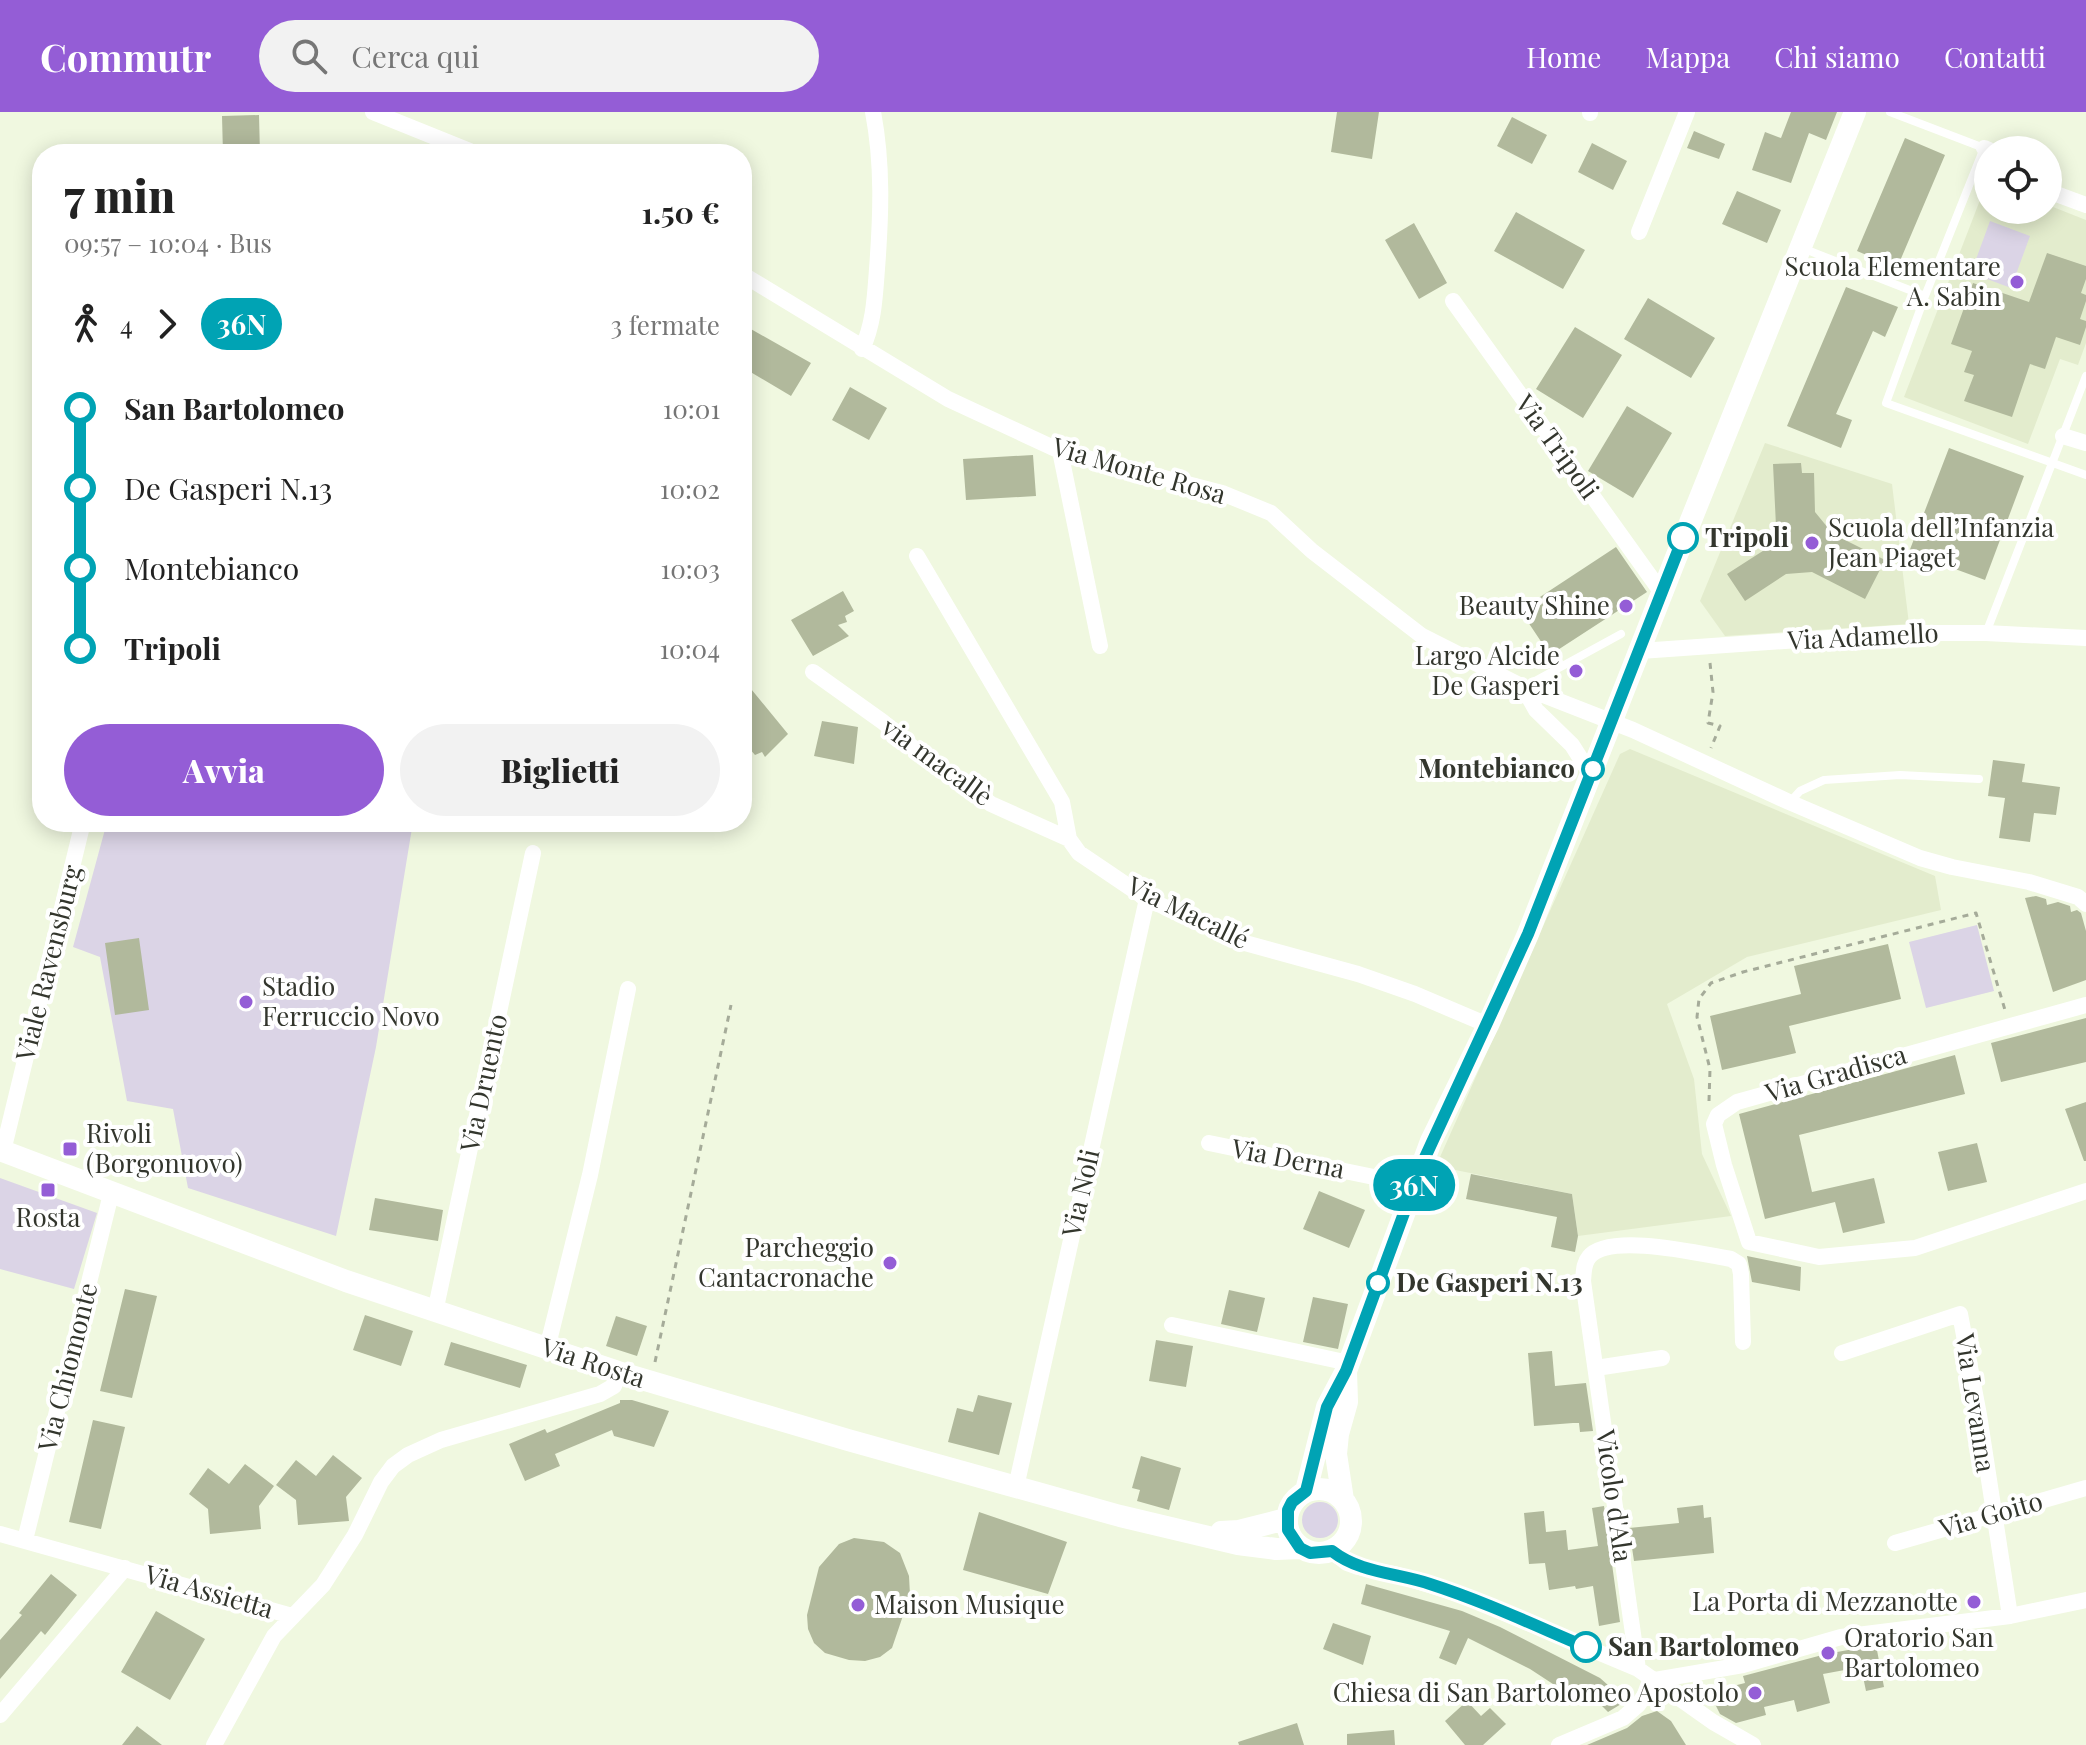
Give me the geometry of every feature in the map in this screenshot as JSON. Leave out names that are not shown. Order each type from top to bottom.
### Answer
[{"type":"street","points":[[373,112],[452,144]]},
{"type":"street","points":[[862,349],[875,298],[882,204],[873,112]]},
{"type":"street","points":[[1639,232],[1687,112]]},
{"type":"street","points":[[1306,1491],[1327,1407],[1348,1367],[1431,1141],[1528,934],[1855,112]]},
{"type":"street","points":[[2062,196],[2086,205]]},
{"type":"street","name":"Via Monte Rosa","points":[[752,280],[948,399],[1060,451],[1222,493],[1271,513],[1312,551],[1422,636],[1523,687]]},
{"type":"street","name":"Via Tripoli","points":[[1453,301],[1662,593]]},
{"type":"street","points":[[2063,436],[2086,443]]},
{"type":"street","points":[[1060,451],[1100,646]]},
{"type":"street","points":[[917,556],[1062,802],[1069,839]]},
{"type":"street","name":"Via Adamello","points":[[1640,651],[1900,633],[2077,634]]},
{"type":"street","name":"via macallè","points":[[813,672],[991,804],[1069,839]]},
{"type":"street","points":[[1523,687],[1612,721],[1920,858],[2029,882],[2078,897],[2086,904]]},
{"type":"street","points":[[1523,687],[1536,710],[1572,745],[1591,775]]},
{"type":"street","name":"Viale Ravensburg","points":[[2,1151],[81,832]]},
{"type":"street","name":"Via Macallé","points":[[1069,839],[1079,853],[1147,899],[1245,943],[1358,974],[1488,1025]]},
{"type":"street","name":"Via Druento","points":[[435,1312],[533,853]]},
{"type":"street","name":"Via Noli","points":[[1016,1487],[1147,899]]},
{"type":"street","points":[[547,1349],[590,1175],[628,989]]},
{"type":"street","name":"Via Gradisca","points":[[1714,1124],[1718,1115],[1737,1102],[2086,1005]]},
{"type":"street","points":[[1714,1124],[1749,1242],[1819,1257],[1915,1248],[2086,1191]]},
{"type":"street","name":"Via Derna","points":[[1209,1143],[1413,1187]]},
{"type":"street","name":"Via Rosta","points":[[2,1151],[435,1312],[618,1372],[1120,1516],[1238,1544],[1276,1549],[1300,1548]]},
{"type":"street","name":"Via Chiomonte","points":[[25,1540],[111,1194]]},
{"type":"street","name":"Vicolo d'Ala","points":[[1638,1669],[1583,1281],[1585,1263],[1591,1253],[1616,1246],[1652,1245],[1731,1259],[1739,1264],[1741,1274],[1743,1342]]},
{"type":"street","name":"Via Levanna","points":[[1842,1353],[1960,1314],[2010,1616]]},
{"type":"street","points":[[1172,1325],[1348,1367]]},
{"type":"street","points":[[1596,1368],[1662,1358]]},
{"type":"street","points":[[1343,1500],[1336,1454],[1347,1402],[1348,1367]]},
{"type":"street","points":[[214,1745],[274,1636],[323,1585],[393,1466],[439,1440],[600,1394],[614,1386],[618,1372]]},
{"type":"street","name":"Via Goito","points":[[1895,1543],[2086,1488]]},
{"type":"street","points":[[1326,1490],[1343,1500],[1349,1508],[1351,1528],[1347,1538],[1332,1551],[1310,1553],[1292,1540],[1286,1519],[1292,1502],[1306,1491],[1326,1490]]},
{"type":"street","name":"Via Rosta","points":[[1199,1533],[1239,1531],[1286,1519]]},
{"type":"street","name":"Via Assietta","points":[[0,1534],[292,1616]]},
{"type":"street","points":[[1332,1551],[1347,1563],[1451,1591],[1638,1669],[1753,1745]]},
{"type":"street","name":"Via Assietta","points":[[0,1715],[125,1568]]},
{"type":"street","points":[[1559,1745],[1623,1718],[1638,1705],[1655,1680],[1743,1665],[1841,1637],[2010,1616],[2086,1600]]},
{"type":"lane","points":[[1890,112],[1974,144]]},
{"type":"lane","points":[[1974,178],[1925,296],[1886,403],[2086,475]]},
{"type":"lane","points":[[1801,247],[1925,296]]},
{"type":"lane","points":[[1986,633],[2086,376]]},
{"type":"lane","points":[[1523,687],[1621,634]]},
{"type":"lane","points":[[1789,802],[1800,791],[1824,780],[1900,775],[1979,779]]},
{"type":"path","points":[[1710,664],[1713,692],[1708,723],[1720,726],[1710,751]]},
{"type":"path","points":[[1714,1124],[1709,1098],[1710,1069],[1697,1017],[1699,999],[1711,983],[1743,972],[1976,913],[2009,1026]]},
{"type":"path","points":[[651,1382],[731,1005]]},
{"type":"shaded area","name":"Scuola Elementare A. Sabin","points":[[2062,211],[2086,220],[2086,343],[2078,365],[2060,359],[2028,444],[1904,397],[1974,216],[1974,224],[2062,224]]},
{"type":"shaded area","points":[[1989,224],[1998,224],[2030,236],[2011,288],[1971,273]]},
{"type":"shaded area","name":"Scuola dell’Infanzia Jean Piaget","points":[[1765,443],[1892,484],[1909,624],[1725,636],[1700,601]]},
{"type":"shaded area","points":[[1630,749],[1935,876],[1941,910],[1747,957],[1667,1004],[1694,1079],[1702,1154],[1731,1216],[1578,1236],[1572,1194],[1436,1166],[1620,754]]},
{"type":"shaded area","name":"Stadio Ferruccio Novo","points":[[104,832],[411,832],[376,1047],[336,1236],[188,1188],[173,1109],[127,1101],[100,957],[73,947]]},
{"type":"shaded area","points":[[1977,925],[1994,991],[1926,1008],[1909,942]]},
{"type":"shaded area","points":[[0,1178],[97,1213],[74,1289],[0,1269]]},
{"type":"shaded area","points":[[1320,1502],[1332,1508],[1338,1520],[1332,1532],[1320,1538],[1308,1532],[1302,1520],[1308,1508]]},
{"type":"building","points":[[1337,112],[1379,112],[1372,159],[1331,152]]},
{"type":"building","points":[[1791,112],[1837,112],[1826,140],[1809,133],[1791,183],[1752,170],[1765,132],[1781,138]]},
{"type":"building","points":[[259,115],[260,144],[223,144],[222,116]]},
{"type":"building","points":[[1512,117],[1547,135],[1532,164],[1497,146]]},
{"type":"building","points":[[1694,131],[1725,144],[1719,159],[1687,148]]},
{"type":"building","points":[[1905,138],[1945,155],[1897,268],[1857,251]]},
{"type":"building","points":[[1592,143],[1627,161],[1613,190],[1578,172]]},
{"type":"building","points":[[1737,191],[1781,210],[1767,243],[1722,224]]},
{"type":"building","points":[[1516,212],[1585,250],[1563,289],[1494,251]]},
{"type":"building","points":[[1414,223],[1447,283],[1419,299],[1385,240]]},
{"type":"building","name":"Scuola Elementare A. Sabin","points":[[2047,253],[2086,266],[2081,293],[2086,295],[2086,301],[2080,319],[2086,321],[2086,327],[2080,345],[2056,337],[2045,369],[2030,364],[2012,417],[1964,401],[1974,375],[1964,372],[1972,351],[1951,344],[1973,283],[2029,302]]},
{"type":"building","points":[[1846,287],[1898,307],[1885,337],[1873,331],[1836,414],[1852,420],[1841,448],[1787,426]]},
{"type":"building","points":[[1648,298],[1715,338],[1691,378],[1624,339]]},
{"type":"building","points":[[1575,327],[1622,355],[1583,418],[1536,389]]},
{"type":"building","points":[[752,330],[811,363],[791,396],[752,373]]},
{"type":"building","points":[[850,387],[887,408],[869,440],[832,420]]},
{"type":"building","points":[[1627,406],[1672,433],[1633,498],[1588,471]]},
{"type":"building","points":[[1949,448],[2024,476],[1985,580],[1909,552]]},
{"type":"building","points":[[1033,455],[1036,496],[966,500],[963,459]]},
{"type":"building","points":[[1801,463],[1802,473],[1814,473],[1815,512],[1833,534],[1885,560],[1865,599],[1812,572],[1786,574],[1745,601],[1727,574],[1769,547],[1776,526],[1773,464]]},
{"type":"building","points":[[1616,547],[1647,592],[1550,655],[1520,610]]},
{"type":"building","points":[[843,591],[854,611],[845,616],[847,622],[838,625],[849,636],[813,656],[791,620]]},
{"type":"building","points":[[752,690],[788,734],[765,757],[762,752],[755,755],[752,752]]},
{"type":"building","points":[[822,721],[858,727],[854,764],[814,756]]},
{"type":"building","points":[[1993,760],[2025,764],[2022,782],[2060,787],[2056,815],[2034,813],[2030,842],[1999,838],[2005,798],[1988,796]]},
{"type":"building","points":[[2036,896],[2046,899],[2047,905],[2058,902],[2070,906],[2071,912],[2077,910],[2081,913],[2086,931],[2086,980],[2053,992],[2025,898]]},
{"type":"building","points":[[139,938],[149,1010],[115,1015],[105,943]]},
{"type":"building","points":[[1888,944],[1901,999],[1789,1026],[1796,1053],[1722,1070],[1710,1016],[1801,994],[1794,966]]},
{"type":"building","points":[[2086,1018],[2086,1062],[2001,1082],[1991,1043]]},
{"type":"building","points":[[1955,1055],[1965,1094],[1799,1135],[1812,1192],[1874,1178],[1885,1223],[1843,1233],[1835,1202],[1765,1219],[1739,1114]]},
{"type":"building","points":[[2086,1102],[2086,1161],[2084,1161],[2065,1109]]},
{"type":"building","points":[[1977,1143],[1987,1182],[1948,1191],[1938,1152]]},
{"type":"building","points":[[1471,1174],[1572,1194],[1578,1236],[1575,1252],[1551,1247],[1557,1217],[1466,1199]]},
{"type":"building","points":[[1319,1191],[1365,1210],[1349,1248],[1303,1229]]},
{"type":"building","points":[[375,1198],[443,1210],[438,1241],[369,1230]]},
{"type":"building","points":[[1747,1256],[1801,1267],[1800,1291],[1752,1282]]},
{"type":"building","points":[[125,1289],[157,1296],[132,1398],[100,1391]]},
{"type":"building","points":[[1229,1290],[1265,1298],[1257,1332],[1221,1324]]},
{"type":"building","points":[[1313,1297],[1348,1304],[1338,1349],[1303,1342]]},
{"type":"building","points":[[365,1315],[413,1331],[401,1366],[353,1350]]},
{"type":"building","points":[[616,1316],[647,1326],[637,1356],[606,1346]]},
{"type":"building","points":[[1156,1340],[1193,1346],[1186,1387],[1149,1381]]},
{"type":"building","points":[[451,1342],[527,1365],[520,1388],[444,1365]]},
{"type":"building","points":[[1552,1351],[1555,1386],[1586,1383],[1593,1431],[1580,1432],[1579,1423],[1534,1426],[1528,1353]]},
{"type":"building","points":[[978,1395],[1012,1403],[999,1455],[948,1442],[957,1408],[973,1412]]},
{"type":"building","points":[[620,1400],[632,1400],[669,1411],[654,1447],[614,1436],[612,1430],[555,1454],[560,1466],[525,1481],[509,1444],[545,1429],[547,1433],[620,1403]]},
{"type":"building","points":[[93,1420],[125,1427],[101,1529],[69,1522]]},
{"type":"building","points":[[333,1455],[362,1478],[346,1497],[349,1521],[298,1525],[296,1500],[276,1485],[296,1460],[316,1476]]},
{"type":"building","points":[[1141,1456],[1181,1468],[1169,1510],[1137,1501],[1140,1490],[1132,1488]]},
{"type":"building","points":[[245,1464],[274,1486],[259,1506],[261,1529],[210,1534],[208,1509],[189,1494],[208,1468],[229,1484]]},
{"type":"building","points":[[1703,1505],[1704,1518],[1711,1517],[1714,1553],[1634,1561],[1629,1528],[1679,1523],[1677,1508]]},
{"type":"building","points":[[1604,1506],[1620,1622],[1599,1626],[1593,1586],[1549,1590],[1545,1563],[1529,1564],[1524,1513],[1544,1511],[1546,1532],[1566,1530],[1568,1550],[1598,1546],[1592,1508]]},
{"type":"building","points":[[979,1512],[1067,1542],[1048,1594],[963,1570]]},
{"type":"building","name":"Maison Musique","points":[[854,1538],[884,1542],[900,1553],[909,1576],[910,1595],[892,1648],[880,1657],[865,1661],[825,1653],[814,1643],[808,1629],[807,1615],[819,1567],[839,1544]]},
{"type":"building","points":[[51,1574],[77,1595],[45,1635],[41,1631],[0,1679],[0,1640]]},
{"type":"building","points":[[1366,1584],[1462,1611],[1500,1627],[1600,1678],[1626,1701],[1608,1712],[1589,1693],[1579,1701],[1530,1669],[1468,1638],[1456,1665],[1439,1658],[1450,1631],[1361,1604]]},
{"type":"building","points":[[156,1611],[205,1639],[170,1700],[121,1672]]},
{"type":"building","points":[[1333,1623],[1371,1636],[1363,1665],[1323,1649]]},
{"type":"building","points":[[1876,1645],[1884,1687],[1866,1691],[1861,1667],[1823,1674],[1830,1703],[1797,1712],[1794,1700],[1764,1707],[1766,1715],[1736,1723],[1720,1714],[1716,1706],[1713,1696],[1734,1691],[1733,1686],[1745,1683],[1743,1676],[1826,1654]]},
{"type":"building","points":[[1467,1701],[1481,1716],[1490,1708],[1506,1724],[1483,1745],[1465,1745],[1445,1721]]},
{"type":"building","points":[[1657,1711],[1671,1721],[1686,1745],[1587,1745],[1627,1728],[1642,1716]]},
{"type":"building","points":[[1297,1723],[1304,1745],[1239,1745],[1238,1742]]},
{"type":"building","points":[[137,1726],[162,1745],[122,1745]]},
{"type":"building","points":[[1394,1730],[1395,1745],[1347,1745],[1347,1734]]},
{"type":"bus line","name":"36N","points":[[1586,1647],[1462,1595],[1394,1574],[1358,1567],[1332,1551],[1310,1553],[1292,1540],[1286,1519],[1292,1502],[1306,1491],[1327,1407],[1346,1371],[1431,1141],[1528,934],[1683,538]]},
{"type":"place","name":"Scuola Elementare A. Sabin","points":[[2017,282]]},
{"type":"place","name":"Tripoli","points":[[1683,538]]},
{"type":"place","name":"Scuola dell’Infanzia Jean Piaget","points":[[1812,543]]},
{"type":"place","name":"Beauty Shine","points":[[1626,606]]},
{"type":"place","name":"Largo Alcide De Gasperi","points":[[1576,671]]},
{"type":"place","name":"Montebianco","points":[[1593,769]]},
{"type":"place","name":"Stadio Ferruccio Novo","points":[[246,1002]]},
{"type":"place","name":"Rivoli (Borgonuovo)","points":[[70,1149]]},
{"type":"place","name":"Rosta","points":[[48,1190]]},
{"type":"place","name":"Parcheggio Cantacronache","points":[[890,1263]]},
{"type":"place","name":"De Gasperi N.13","points":[[1378,1283]]},
{"type":"place","name":"La Porta di Mezzanotte","points":[[1974,1602]]},
{"type":"place","name":"Maison Musique","points":[[858,1605]]},
{"type":"place","name":"San Bartolomeo","points":[[1586,1647]]},
{"type":"place","name":"Oratorio San Bartolomeo","points":[[1828,1653]]},
{"type":"place","name":"Chiesa di San Bartolomeo Apostolo","points":[[1755,1693]]}]
